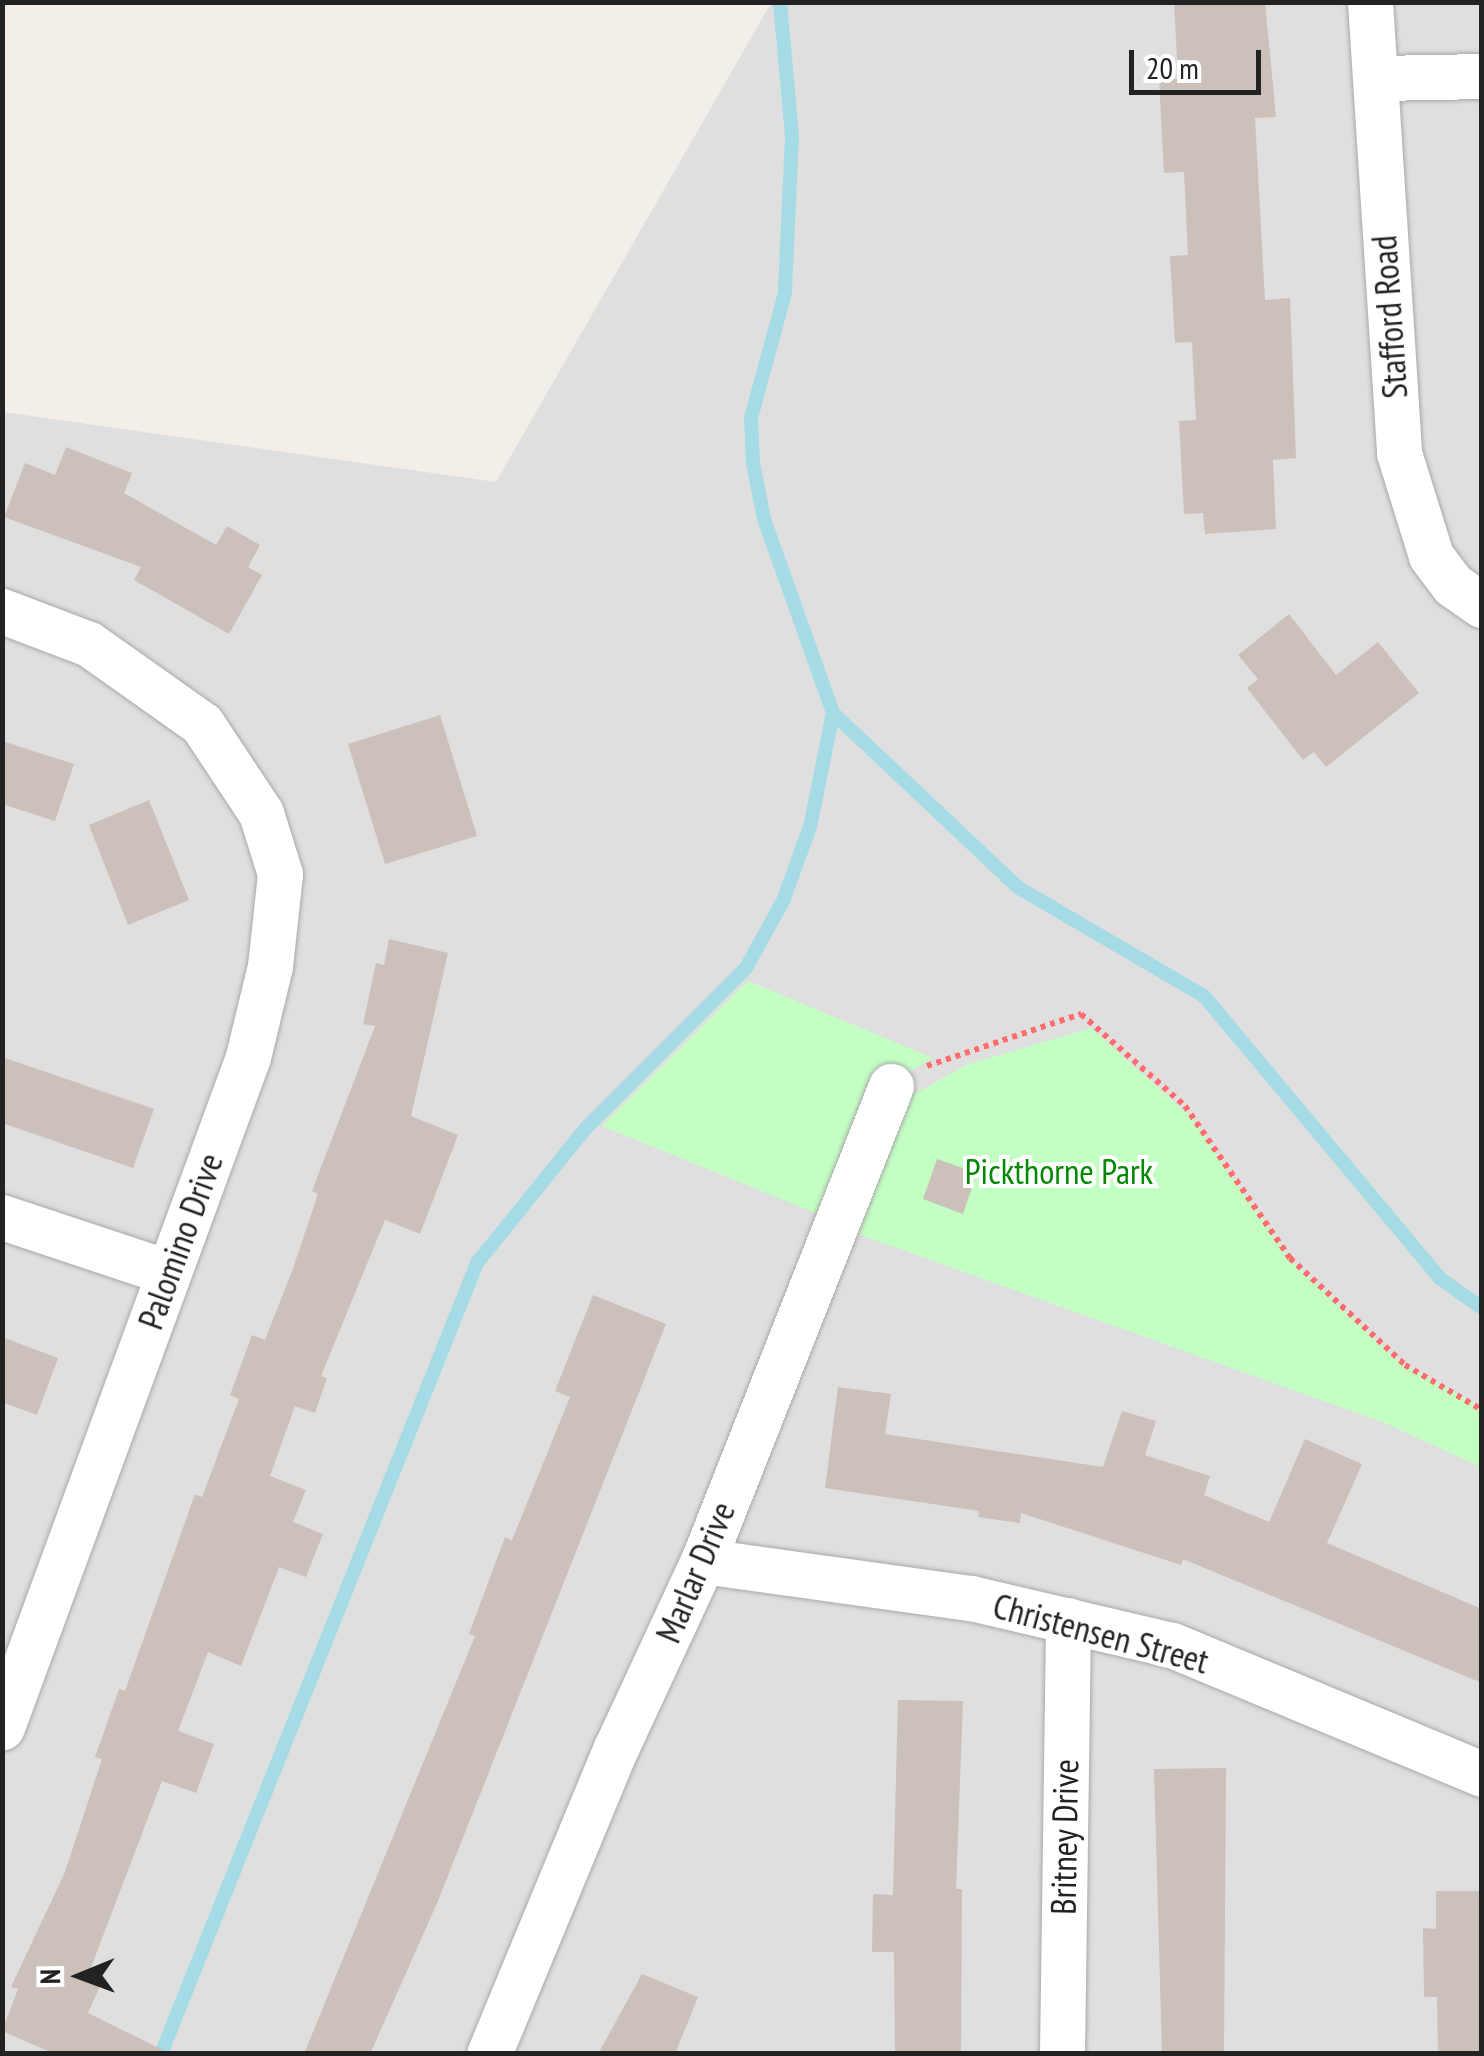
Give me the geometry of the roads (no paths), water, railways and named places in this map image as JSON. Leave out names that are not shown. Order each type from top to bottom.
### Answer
[{"type":"street","name":"Stafford Road","points":[[1370,2],[1380,78],[1382,221],[1399,453],[1431,556],[1453,586],[1482,605]]},
{"type":"street","points":[[1380,78],[1482,76]]},
{"type":"street","name":"Palomino Drive","points":[[2,611],[89,644],[137,672],[202,724],[225,752],[261,813],[280,874],[280,908],[248,1057],[2,1727]]},
{"type":"street","name":"Marlar Drive","points":[[489,2054],[616,1748],[702,1562],[891,1086]]},
{"type":"street","points":[[2,1217],[167,1272]]},
{"type":"street","name":"Christensen Street","points":[[702,1562],[971,1598],[1172,1645],[1482,1774]]},
{"type":"street","name":"Britney Drive","points":[[1062,2054],[1068,1620]]},
{"type":"waterway","points":[[780,2],[792,136],[785,293],[751,418],[753,463],[764,519],[833,713],[1019,888],[1204,996],[1441,1279],[1482,1308]]},
{"type":"waterway","points":[[161,2054],[477,1263],[585,1129],[746,968],[783,901],[810,827],[833,713]]},
{"type":"park label","name":"Pickthorne Park","points":[[1059,1171]]}]
